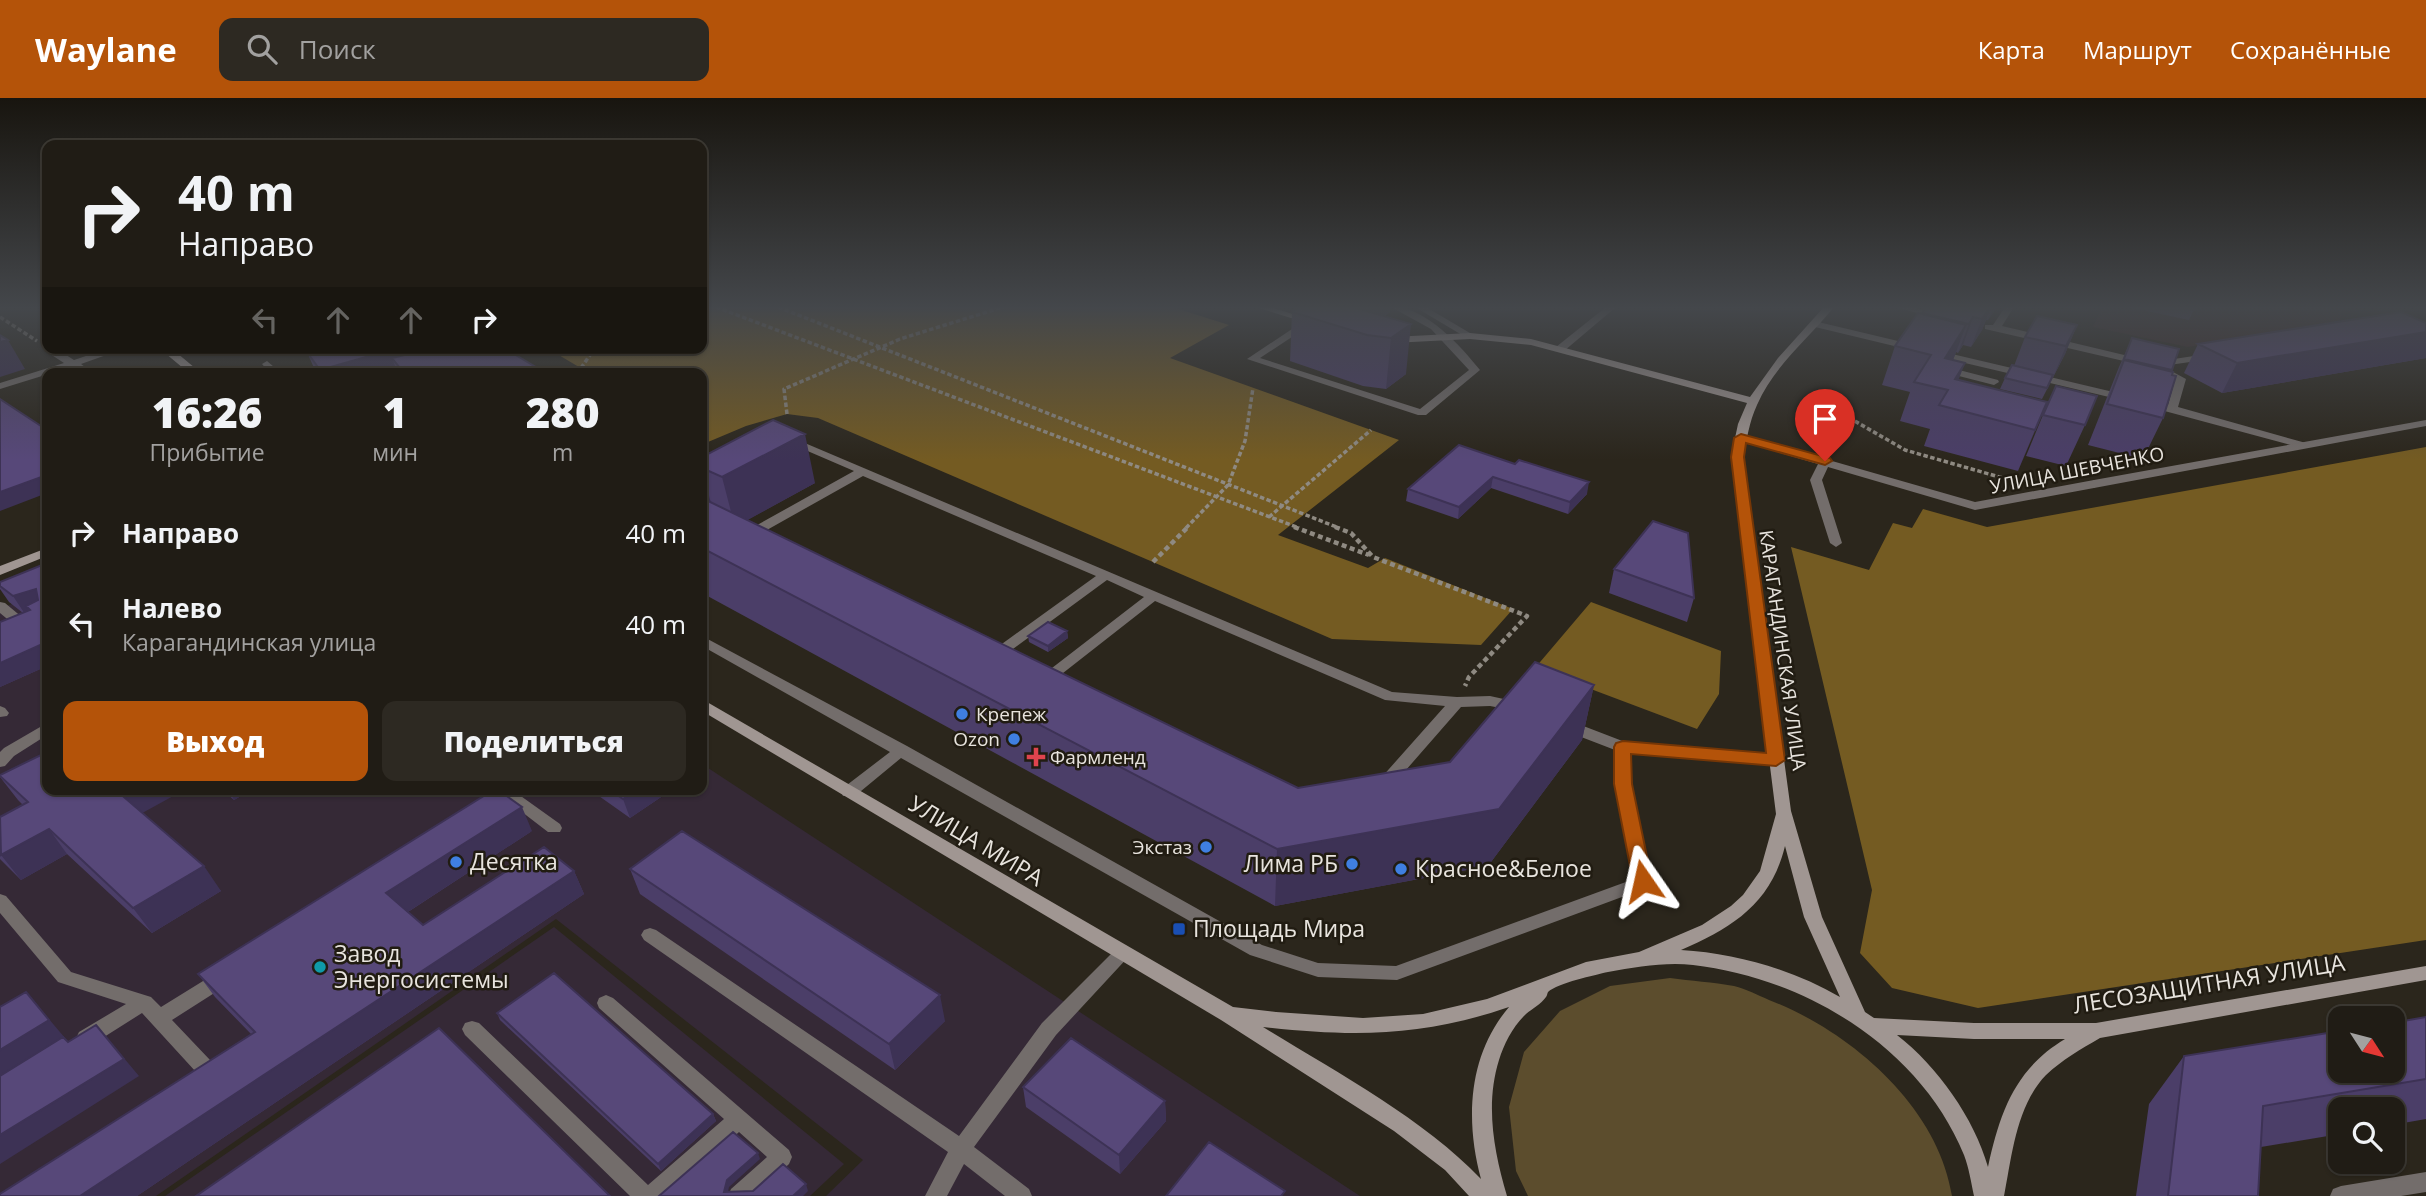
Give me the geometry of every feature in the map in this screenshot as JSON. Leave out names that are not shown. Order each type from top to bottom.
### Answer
[{"type":"main road","points":[[1594,358],[1753,401]]},
{"type":"main road","name":"КАРАГАНДИНСКАЯ УЛИЦА","points":[[1785,358],[1753,401],[1744,420],[1737,457],[1783,811],[1813,917],[1865,1020]]},
{"type":"main road","points":[[0,571],[42,554]]},
{"type":"main road","name":"УЛИЦА МИРА","points":[[707,708],[1228,1014],[1401,1125],[1452,1163],[1482,1196]]},
{"type":"main road","points":[[1636,960],[1696,936],[1734,914],[1761,887],[1775,851],[1783,811]]},
{"type":"main road","points":[[1228,1014],[1333,1027],[1408,1024],[1485,1009],[1591,968],[1636,960],[1691,958],[1746,968],[1794,984],[1865,1020],[1910,1059],[1944,1101],[1972,1150],[1985,1196]]},
{"type":"main road","name":"ЛЕСОЗАЩИТНАЯ УЛИЦА","points":[[1865,1020],[1974,1031],[2095,1031],[2426,972]]},
{"type":"main road","points":[[1496,1196],[1484,1156],[1480,1106],[1488,1060],[1511,1018],[1545,986]]},
{"type":"main road","points":[[1993,1196],[2007,1131],[2024,1089],[2050,1059],[2095,1031]]},
{"type":"street","points":[[66,358],[81,368]]},
{"type":"street","points":[[59,368],[89,358]]},
{"type":"street","points":[[1253,358],[1422,413],[1475,370],[1465,358]]},
{"type":"street","points":[[1955,358],[2091,395],[2172,409],[2302,445]]},
{"type":"street","points":[[2124,358],[2153,365],[2181,379],[2172,409]]},
{"type":"street","points":[[2153,365],[2198,358]]},
{"type":"street","points":[[1952,386],[1966,361]]},
{"type":"street","points":[[267,364],[271,368]]},
{"type":"street","points":[[0,387],[42,373]]},
{"type":"street","points":[[1959,373],[1994,382]]},
{"type":"street","name":"УЛИЦА ШЕВЧЕНКО","points":[[1741,438],[1975,506],[2426,423]]},
{"type":"street","points":[[781,436],[1390,697],[1457,702],[1490,701],[1528,710]]},
{"type":"street","points":[[1825,461],[1816,480],[1836,543]]},
{"type":"street","points":[[743,539],[863,471]]},
{"type":"street","points":[[1013,666],[987,654],[1104,576]]},
{"type":"street","points":[[1045,681],[1152,597]]},
{"type":"street","points":[[0,606],[22,624],[42,615]]},
{"type":"street","points":[[707,643],[1256,950],[1318,970],[1397,973],[1643,881],[1623,784],[1623,747]]},
{"type":"street","points":[[1372,783],[1386,782],[1457,702]]},
{"type":"street","points":[[1551,719],[1623,747],[1776,760]]},
{"type":"street","points":[[0,762],[9,752],[42,731]]},
{"type":"street","points":[[849,792],[902,750]]},
{"type":"street","points":[[508,795],[554,828]]},
{"type":"street","points":[[0,901],[65,976],[144,1002],[204,1066]]},
{"type":"street","points":[[650,935],[961,1149],[1021,1196]]},
{"type":"street","points":[[936,1196],[961,1149],[1049,1029],[1122,954]]},
{"type":"street","points":[[159,1018],[238,969]]},
{"type":"street","points":[[66,1050],[144,1002]]},
{"type":"street","points":[[606,1003],[782,1157],[739,1196]]},
{"type":"street","points":[[472,1028],[645,1196]]},
{"type":"street","points":[[651,1196],[739,1119]]},
{"type":"street","points":[[2341,1196],[2426,1182]]},
{"type":"path","points":[[581,368],[588,358]]},
{"type":"path","points":[[908,358],[1351,533],[1373,557]]},
{"type":"path","points":[[787,414],[784,389],[854,359],[1527,616],[1469,677],[1457,702]]},
{"type":"path","points":[[1153,562],[1228,485],[1245,441],[1253,388]]},
{"type":"path","points":[[1829,411],[1846,416],[1905,450],[2052,492]]},
{"type":"path","points":[[1269,517],[1371,430]]},
{"type":"shaded area","points":[[564,358],[1171,358],[1399,440],[1278,535],[1368,568],[1385,558],[1513,609],[1481,645],[1332,639],[818,418],[787,414],[746,426],[708,442],[707,368],[581,368]]},
{"type":"shaded area","points":[[2426,447],[2426,940],[1978,1008],[1892,988],[1860,953],[1872,890],[1791,547],[1869,570],[1893,523],[1912,528],[1923,509],[1987,527]]},
{"type":"shaded area","points":[[42,591],[42,795],[707,795],[707,767],[1360,1196],[826,1196],[863,1160],[556,919],[156,1196],[0,1196],[0,609]]},
{"type":"shaded area","points":[[1591,602],[1721,651],[1719,694],[1697,729],[1535,668]]},
{"type":"shaded area","points":[[554,927],[844,1164],[810,1196],[165,1196]]},
{"type":"shaded area","points":[[1670,978],[1747,990],[1800,1014],[1859,1052],[1886,1076],[1929,1132],[1943,1163],[1952,1196],[1528,1196],[1516,1171],[1509,1107],[1524,1052],[1560,1011],[1610,986]]},
{"type":"building","points":[[312,358],[362,358],[327,368],[319,368]]},
{"type":"building","points":[[392,358],[521,358],[534,366],[528,368],[400,368]]},
{"type":"building","points":[[1929,358],[1946,358],[1965,363],[1955,379],[2047,402],[2035,430],[1939,405],[1948,390],[1914,382]]},
{"type":"building","points":[[2124,358],[2176,358],[2172,370]]},
{"type":"building","points":[[2227,358],[2266,358],[2237,363]]},
{"type":"building","points":[[2124,360],[2173,372],[2172,375],[2176,376],[2163,418],[2107,404]]},
{"type":"building","points":[[2012,365],[2053,375],[2047,388],[2005,378]]},
{"type":"building","points":[[2056,386],[2097,396],[2085,425],[2043,415]]},
{"type":"building","points":[[0,399],[42,427],[42,477],[0,492]]},
{"type":"building","points":[[773,420],[805,434],[722,477],[707,470],[707,454]]},
{"type":"building","points":[[1459,445],[1515,464],[1519,460],[1589,482],[1570,502],[1493,477],[1459,507],[1408,489]]},
{"type":"building","points":[[707,500],[1298,788],[1450,762],[1535,662],[1594,685],[1499,809],[1277,849],[707,551]]},
{"type":"building","points":[[1653,521],[1688,533],[1694,598],[1614,569]]},
{"type":"building","points":[[42,565],[42,644],[0,663],[0,622],[30,610],[26,606],[38,600],[36,589],[13,596],[0,586],[0,582]]},
{"type":"building","points":[[1048,622],[1067,631],[1048,646],[1028,636]]},
{"type":"building","points":[[42,754],[42,795],[121,795],[204,866],[133,908],[49,829],[1,855],[0,817],[28,802],[0,775]]},
{"type":"building","points":[[485,795],[505,795],[522,807],[386,893],[423,925],[544,847],[574,871],[80,1196],[0,1196],[255,1032],[198,974]]},
{"type":"building","points":[[682,831],[940,995],[889,1044],[630,869]]},
{"type":"building","points":[[554,973],[713,1114],[658,1164],[497,1013]]},
{"type":"building","points":[[26,992],[49,1020],[0,1050],[0,1007]]},
{"type":"building","points":[[2426,1017],[2426,1079],[2405,1082],[2405,1021]]},
{"type":"building","points":[[96,1025],[124,1059],[0,1135],[0,1076],[63,1037],[68,1042]]},
{"type":"building","points":[[439,1028],[610,1196],[196,1196]]},
{"type":"building","points":[[2328,1033],[2328,1083],[2402,1083],[2263,1106],[2258,1196],[2168,1196],[2184,1056]]},
{"type":"building","points":[[1071,1038],[1165,1101],[1119,1155],[1023,1087]]},
{"type":"building","points":[[733,1132],[758,1153],[727,1180],[724,1192],[753,1191],[783,1164],[806,1184],[793,1196],[659,1196]]},
{"type":"building","points":[[1209,1142],[1285,1191],[1281,1196],[1166,1196]]},
{"type":"place","name":"Крепеж","points":[[962,714]]},
{"type":"place","name":"Ozon","points":[[1014,739]]},
{"type":"place","name":"Фармленд","points":[[1036,757]]},
{"type":"place","name":"Экстаз","points":[[1206,847]]},
{"type":"place","name":"Десятка","points":[[456,862]]},
{"type":"place","name":"Лима РБ","points":[[1352,864]]},
{"type":"place","name":"Красное&Белое","points":[[1401,869]]},
{"type":"place","name":"Площадь Мира","points":[[1179,929]]},
{"type":"place","name":"Завод Энергосистемы","points":[[320,967]]},
{"type":"route","points":[[1643,881],[1623,784],[1623,747],[1776,760],[1737,457],[1741,438],[1825,461]]}]
